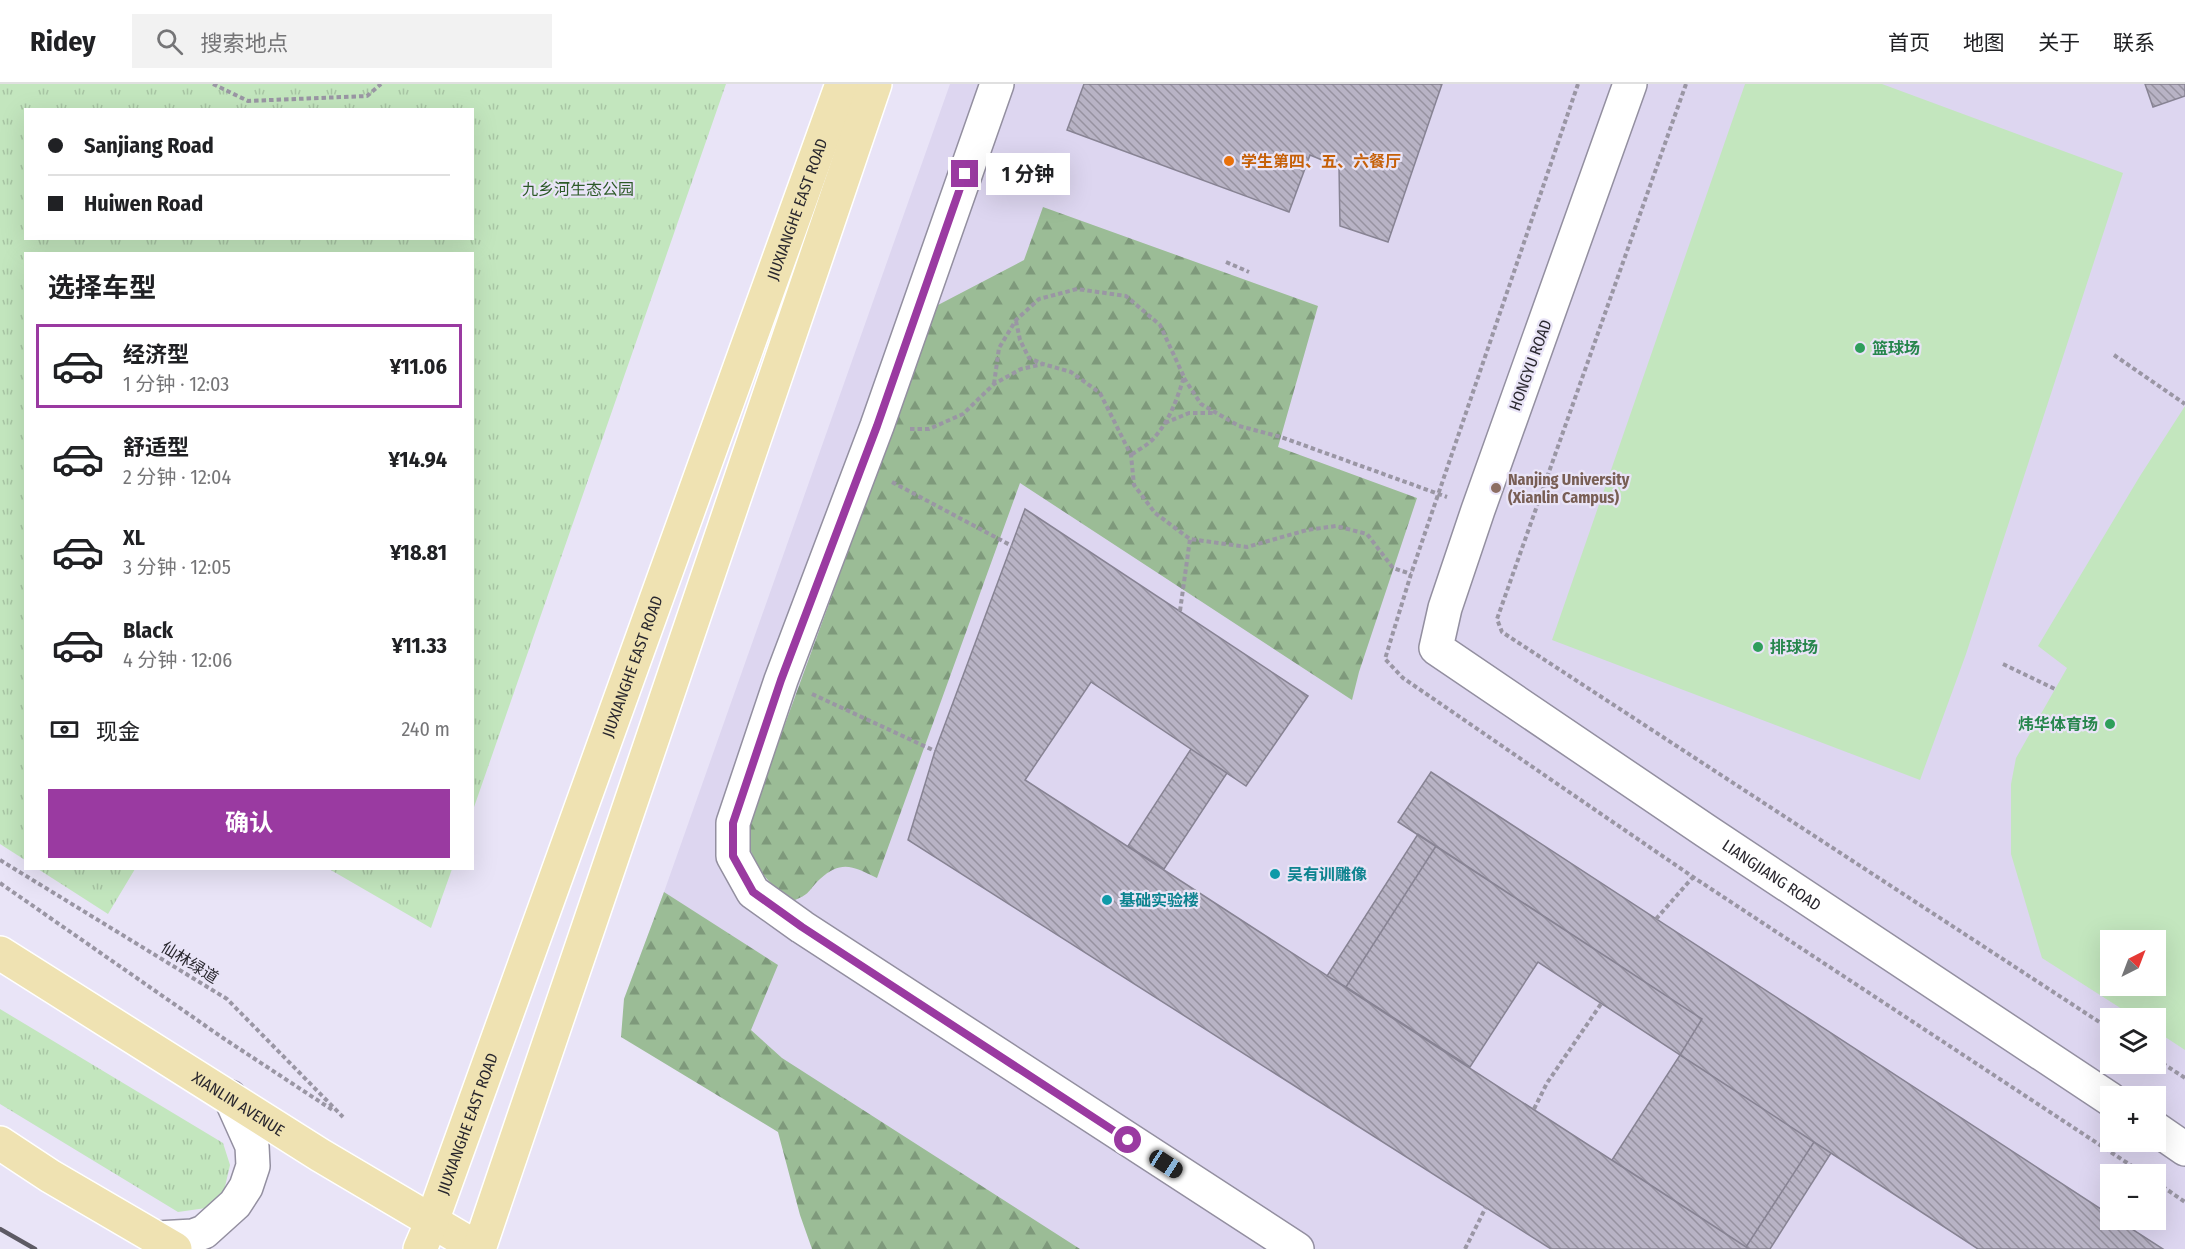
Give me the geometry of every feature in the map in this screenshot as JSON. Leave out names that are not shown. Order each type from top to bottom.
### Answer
[{"type":"main road","name":"JIUXIANGHE EAST ROAD","points":[[426,1235],[842,84]]},
{"type":"main road","name":"JIUXIANGHE EAST ROAD","points":[[479,1249],[875,84]]},
{"type":"main road","name":"XIANLIN AVENUE","points":[[0,953],[320,1155],[426,1235],[479,1249]]},
{"type":"main road","points":[[0,1143],[50,1176],[166,1244]]},
{"type":"street","points":[[997,84],[877,426],[781,680],[733,823],[733,856],[753,892],[802,927],[1297,1249]]},
{"type":"street","name":"HONGYU ROAD","points":[[1436,648],[1445,608],[1478,510],[1630,84]]},
{"type":"street","name":"LIANGJIANG ROAD","points":[[1436,648],[1706,831],[2100,1092]]},
{"type":"street","points":[[166,1244],[204,1232],[235,1204],[246,1187],[253,1166],[252,1146],[230,1097]]},
{"type":"street","points":[[2166,1136],[2185,1149]]},
{"type":"path","points":[[213,84],[248,101],[368,96],[381,84]]},
{"type":"path","points":[[1578,84],[1411,574],[1385,659],[1403,678],[1693,877],[2129,1164]]},
{"type":"path","points":[[1686,84],[1497,619],[1502,632],[2100,1022]]},
{"type":"path","points":[[1226,262],[1249,272]]},
{"type":"path","points":[[994,384],[999,348],[1016,320],[1039,299],[1077,289],[1126,296],[1160,325],[1184,377],[1201,404],[1239,426],[1281,437],[1478,510]]},
{"type":"path","points":[[1016,320],[1020,340],[1029,358],[1071,372],[1100,393],[1131,455],[1134,485],[1155,513],[1190,539],[1247,547],[1307,530],[1336,526],[1367,534],[1393,568],[1411,574]]},
{"type":"path","points":[[2114,356],[2185,404]]},
{"type":"path","points":[[877,426],[893,429],[929,429],[963,414],[994,384],[1022,369],[1043,364]]},
{"type":"path","points":[[1131,455],[1153,440],[1165,423],[1176,402],[1184,377]]},
{"type":"path","points":[[1165,423],[1189,413],[1216,413]]},
{"type":"path","points":[[862,466],[1012,546]]},
{"type":"path","points":[[1180,611],[1190,539]]},
{"type":"path","points":[[2003,664],[2055,689]]},
{"type":"path","points":[[781,680],[935,751]]},
{"type":"path","name":"仙林绿道","points":[[0,860],[227,999],[343,1117],[223,1038],[0,883]]},
{"type":"path","points":[[1656,919],[1693,877]]},
{"type":"path","points":[[1534,1109],[1547,1083],[1601,1004]]},
{"type":"path","points":[[2166,1066],[2185,1078]]},
{"type":"path","points":[[2166,1189],[2185,1202]]},
{"type":"path","points":[[1465,1249],[1486,1207]]},
{"type":"shaded area","name":"Nanjing University (Xianlin Campus)","points":[[950,84],[2185,84],[2185,1249],[1018,1249],[624,999]]},
{"type":"green space","name":"九乡河生态公园","points":[[0,84],[726,84],[474,807],[474,252],[24,252],[24,859],[0,844]]},
{"type":"green space","name":"篮球场","points":[[1745,84],[1882,84],[2123,173],[1966,654],[1920,780],[1552,640]]},
{"type":"green space","points":[[1043,207],[1318,306],[1278,447],[1417,498],[1359,672],[1352,700],[1020,483],[877,878],[855,868],[842,867],[828,873],[800,898],[795,900],[782,896],[761,872],[747,843],[754,809],[938,305],[1024,260]]},
{"type":"green space","name":"炜华体育场","points":[[2185,406],[2185,1050],[2166,1038],[2166,1008],[2120,1008],[2102,996],[2166,996],[2166,930],[2100,930],[2100,995],[2042,958],[2011,854],[2011,784],[2016,758],[2067,668],[2038,646],[2140,476]]},
{"type":"green space","points":[[40,870],[134,870],[108,914]]},
{"type":"green space","points":[[331,870],[452,870],[431,928]]},
{"type":"green space","points":[[664,892],[778,965],[751,1030],[782,1058],[1080,1249],[812,1249],[800,1215],[778,1132],[621,1037],[624,999]]},
{"type":"green space","points":[[0,1009],[223,1143],[230,1165],[224,1191],[206,1208],[178,1212],[0,1104]]},
{"type":"building","name":"学生第四、五、六餐厅","points":[[1084,84],[1442,84],[1388,242],[1340,226],[1339,167],[1310,155],[1289,212],[1067,130]]},
{"type":"building","points":[[2145,84],[2185,84],[2185,96],[2153,107]]},
{"type":"building","name":"基础实验楼","points":[[1025,509],[1308,696],[1246,786],[1091,682],[1025,780],[1749,1249],[1551,1249],[908,840],[935,751]]},
{"type":"building","name":"基础实验楼","points":[[1191,749],[1227,773],[1164,869],[1128,846]]},
{"type":"building","points":[[1431,772],[2100,1208],[2100,1230],[2134,1230],[2163,1249],[1978,1249],[1680,1055],[1702,1019],[1398,822]]},
{"type":"building","points":[[1418,834],[1436,846],[1346,987],[1327,976]]},
{"type":"building","points":[[1436,846],[1702,1019],[1680,1055],[1538,962],[1470,1067],[1346,987]]},
{"type":"building","points":[[1680,1055],[1814,1142],[1746,1247],[1612,1160]]},
{"type":"building","points":[[1814,1142],[1831,1153],[1770,1249],[1749,1249],[1746,1247]]},
{"type":"railway","points":[[0,1229],[35,1249]]},
{"type":"place","name":"学生第四、五、六餐厅","points":[[1229,161]]},
{"type":"place","name":"篮球场","points":[[1860,348]]},
{"type":"place","name":"Nanjing University (Xianlin Campus)","points":[[1496,488]]},
{"type":"place","name":"排球场","points":[[1758,647]]},
{"type":"place","name":"炜华体育场","points":[[2110,724]]},
{"type":"place","name":"吴有训雕像","points":[[1275,874]]},
{"type":"place","name":"基础实验楼","points":[[1107,900]]},
{"type":"route","points":[[965,174],[877,426],[781,680],[733,823],[733,856],[753,892],[802,927],[1128,1140]]}]
